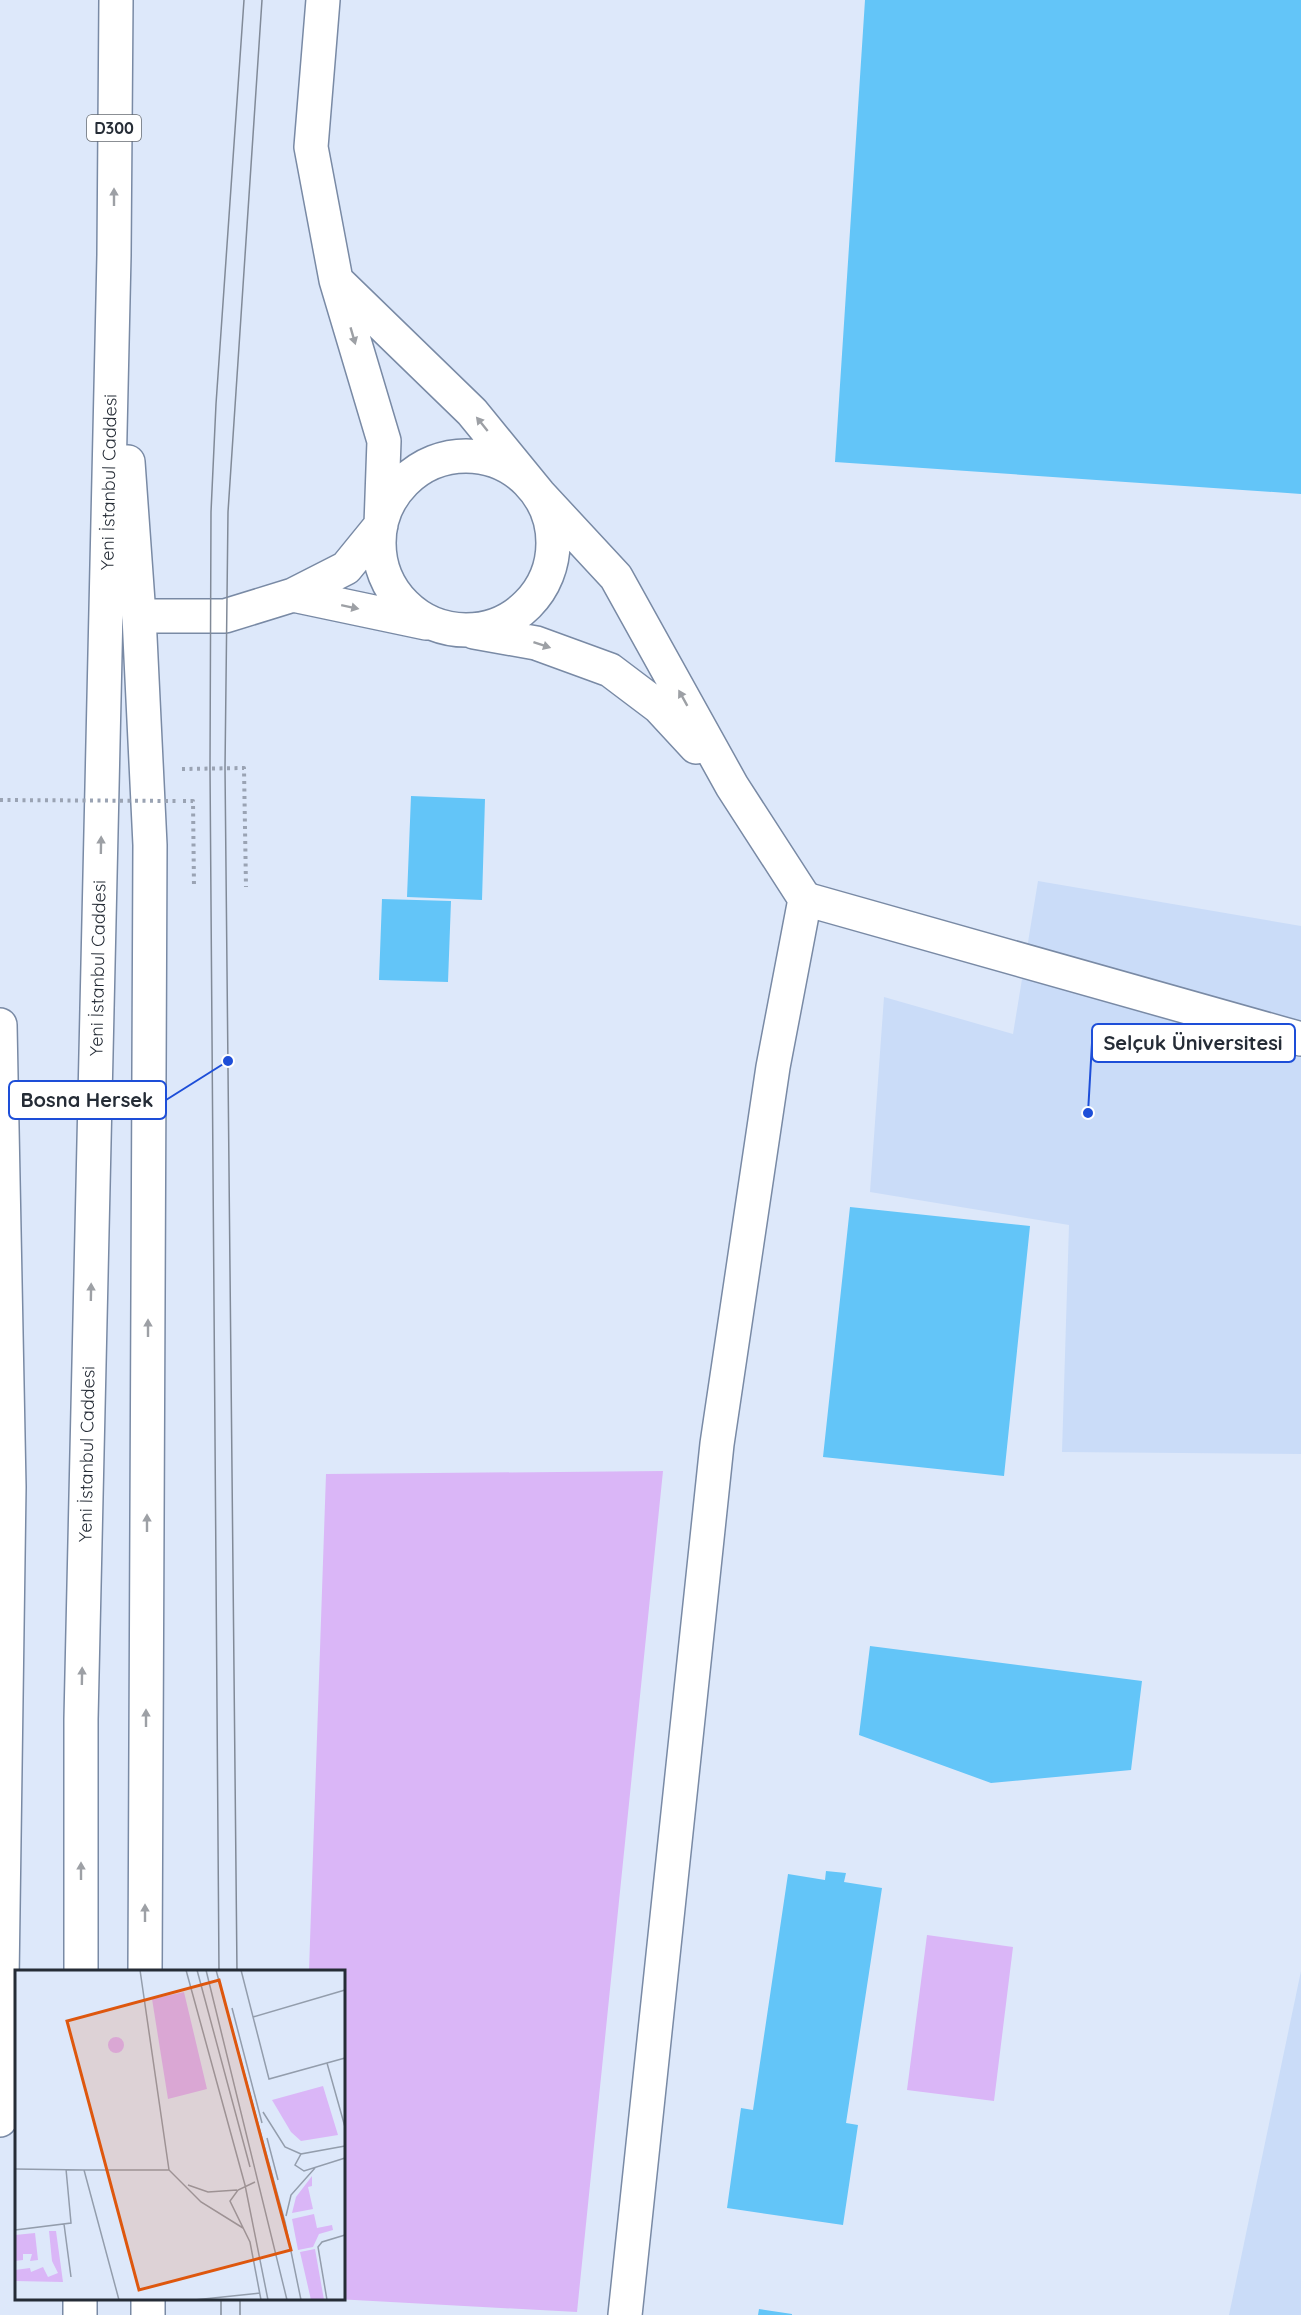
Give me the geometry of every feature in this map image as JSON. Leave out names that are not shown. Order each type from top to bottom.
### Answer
[{"type":"main road","name":"Yeni İstanbul Caddesi","points":[[81,1970],[81,1707],[114,255],[116,0]]},
{"type":"main road","points":[[323,0],[311,147],[336,280],[384,441],[379,550],[385,575],[398,598],[417,615],[440,626],[466,630],[491,627],[515,616],[534,599],[548,577],[554,549],[551,520],[539,494],[472,412],[336,280]]},
{"type":"main road","points":[[114,255],[139,616],[150,845],[145,1970]]},
{"type":"main road","points":[[139,616],[225,616],[293,595],[346,567],[381,525],[392,498],[410,476],[435,462],[464,456],[493,460],[519,473],[616,577],[732,786],[805,899],[1301,1039]]},
{"type":"main road","points":[[293,595],[440,626],[536,643],[610,670],[659,707],[732,786]]},
{"type":"main road","points":[[625,2315],[717,1444],[773,1067],[805,899]]},
{"type":"main road","points":[[0,1025],[9,1487],[0,2120]]},
{"type":"path","points":[[179,769],[244,768],[246,887]]},
{"type":"path","points":[[169,790],[169,811]]},
{"type":"path","points":[[0,800],[193,801],[194,887]]},
{"type":"path","points":[[186,831],[194,831]]},
{"type":"shaded area","points":[[1038,881],[1301,926],[1301,1454],[1062,1452],[1069,1225],[870,1192],[884,997],[1013,1034]]},
{"type":"shaded area","points":[[663,1471],[577,2312],[345,2299],[345,1970],[309,1970],[326,1474]]},
{"type":"shaded area","points":[[927,1935],[1013,1947],[994,2101],[907,2090]]},
{"type":"shaded area","points":[[1301,1971],[1301,2315],[1229,2315]]},
{"type":"building","points":[[865,0],[1301,0],[1301,494],[835,462]]},
{"type":"building","points":[[411,796],[485,799],[482,900],[407,897]]},
{"type":"building","points":[[382,899],[451,901],[448,982],[379,980]]},
{"type":"building","points":[[850,1207],[1030,1226],[1004,1476],[823,1457]]},
{"type":"building","points":[[870,1646],[1142,1681],[1131,1770],[991,1783],[859,1735]]},
{"type":"building","points":[[826,1871],[846,1873],[844,1882],[882,1888],[846,2123],[858,2125],[843,2225],[727,2208],[741,2108],[753,2110],[788,1874],[825,1880]]},
{"type":"building","points":[[759,2309],[792,2314],[792,2315],[758,2315]]},
{"type":"tram line","points":[[219,1970],[210,768],[211,512],[216,404],[244,0]]},
{"type":"tram line","points":[[237,1970],[225,768],[228,512],[262,0]]},
{"type":"tram line","points":[[221,2300],[221,2315]]},
{"type":"tram line","points":[[240,2300],[240,2315]]},
{"type":"place","name":"Bosna Hersek","points":[[228,1061]]},
{"type":"place","name":"Selçuk Üniversitesi","points":[[1088,1113]]}]
